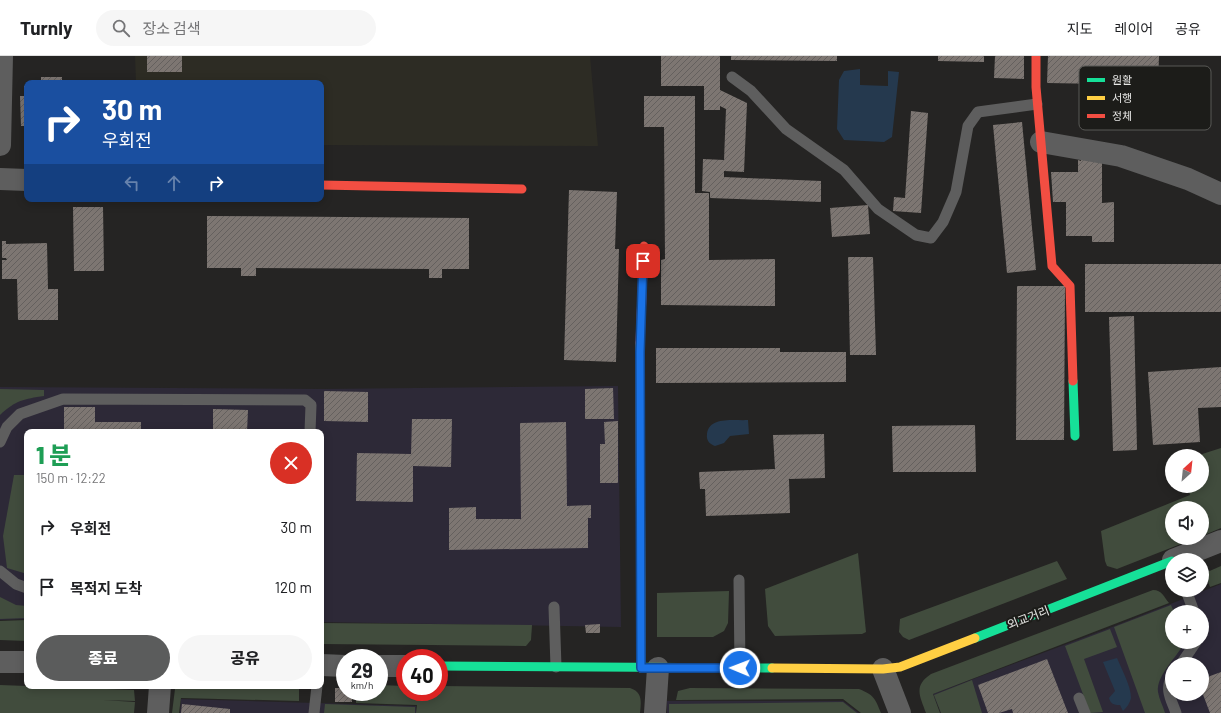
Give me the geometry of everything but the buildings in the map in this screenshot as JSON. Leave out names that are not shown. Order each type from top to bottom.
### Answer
[{"type":"street","points":[[0,145],[2,56]]},
{"type":"street","points":[[1036,56],[1037,104],[1052,266],[1070,286],[1075,436]]},
{"type":"street","points":[[1041,142],[1121,156],[1188,179],[1221,194]]},
{"type":"street","points":[[0,179],[24,180]]},
{"type":"street","points":[[324,186],[522,189]]},
{"type":"street","points":[[644,246],[640,352],[650,668],[655,713]]},
{"type":"street","name":"외교거리","points":[[1191,553],[1221,541]]},
{"type":"street","name":"외교거리","points":[[448,666],[883,669],[900,667],[1165,563]]},
{"type":"street","points":[[0,662],[24,662]]},
{"type":"street","points":[[324,665],[336,666]]},
{"type":"street","points":[[883,669],[900,713]]},
{"type":"street","points":[[158,713],[160,689]]},
{"type":"lane","points":[[732,77],[751,91],[786,129],[844,170],[878,209],[916,235],[931,238],[943,222],[956,192],[968,126],[978,112],[1037,104]]},
{"type":"lane","points":[[0,442],[7,427],[20,414],[63,399],[305,400],[310,405],[310,429]]},
{"type":"lane","points":[[0,571],[16,584],[24,587]]},
{"type":"lane","points":[[739,580],[740,668]]},
{"type":"lane","points":[[554,608],[556,667]]},
{"type":"lane","points":[[314,713],[316,689]]},
{"type":"lane","points":[[1080,698],[1085,713]]},
{"type":"lane","points":[[1171,701],[1176,713]]},
{"type":"shaded area","points":[[135,56],[590,56],[598,146],[324,145],[324,80],[136,80]]},
{"type":"shaded area","points":[[618,386],[621,627],[324,622],[324,429],[24,429],[24,619],[0,620],[0,387],[322,389]]},
{"type":"shaded area","points":[[1221,584],[1221,713],[941,713],[933,694],[1165,606],[1165,649],[1209,649],[1209,605],[1168,605],[1188,597],[1209,597],[1209,589]]},
{"type":"shaded area","points":[[181,699],[416,706],[416,713],[180,713]]},
{"type":"shaded area","points":[[667,701],[843,701],[859,713],[667,713]]},
{"type":"green space","points":[[0,389],[44,390],[44,396],[20,401],[0,415]]},
{"type":"green space","points":[[1221,448],[1221,528],[1209,533],[1209,501],[1175,501],[1190,495],[1189,493],[1209,493],[1209,452]]},
{"type":"green space","points":[[14,475],[24,475],[24,573],[7,568],[3,536]]},
{"type":"green space","points":[[1165,505],[1165,545],[1178,545],[1117,569],[1107,566],[1101,531]]},
{"type":"green space","points":[[858,553],[866,632],[862,634],[775,636],[768,626],[765,589]]},
{"type":"green space","points":[[1057,561],[1067,579],[909,640],[903,637],[899,632],[900,619]]},
{"type":"green space","points":[[1221,566],[1221,583],[1210,587],[1209,571]]},
{"type":"green space","points":[[1153,590],[1159,591],[1169,603],[933,694],[940,713],[926,713],[920,696],[920,687],[925,678],[931,674]]},
{"type":"green space","points":[[729,591],[728,623],[724,631],[713,637],[657,637],[657,593]]},
{"type":"green space","points":[[0,597],[16,605],[24,606],[24,618],[0,619]]},
{"type":"green space","points":[[1165,607],[1165,649],[1181,649],[1175,657],[1165,657],[1165,670],[1160,679],[1158,692],[1165,713],[1145,713],[1114,627]]},
{"type":"green space","points":[[24,620],[24,641],[0,640],[0,621]]},
{"type":"green space","points":[[324,623],[532,625],[531,640],[526,646],[324,644]]},
{"type":"green space","points":[[1110,629],[1117,647],[1084,659],[1103,712],[1090,713],[1065,646]]},
{"type":"green space","points":[[972,680],[982,713],[941,713],[934,695]]},
{"type":"green space","points":[[0,685],[24,686],[24,689],[134,690],[135,701],[103,700],[135,702],[134,713],[0,713]]},
{"type":"green space","points":[[388,685],[396,686],[396,701],[448,701],[448,686],[630,688],[637,692],[641,701],[640,713],[416,713],[417,705],[356,703],[356,701],[388,701]]},
{"type":"green space","points":[[690,688],[859,689],[868,693],[873,698],[881,713],[861,713],[843,699],[676,700],[678,691]]},
{"type":"green space","points":[[175,689],[299,689],[299,701],[181,698],[179,713],[172,713]]},
{"type":"green space","points":[[843,702],[857,713],[669,713],[669,704]]},
{"type":"green space","points":[[325,704],[415,707],[415,713],[324,713]]},
{"type":"water","points":[[860,69],[860,85],[888,86],[888,71],[899,72],[892,137],[884,142],[844,140],[837,129],[839,80],[844,71]]},
{"type":"water","points":[[730,420],[748,420],[749,434],[730,436],[724,443],[715,446],[708,440],[707,434],[712,424]]},
{"type":"water","points":[[1117,658],[1131,693],[1130,702],[1123,711],[1120,705],[1113,704],[1109,698],[1115,691],[1103,662]]},
{"type":"traffic: fast","points":[[1073,381],[1075,436]]},
{"type":"traffic: fast","points":[[975,638],[1165,564]]},
{"type":"traffic: fast","points":[[448,666],[772,668]]},
{"type":"traffic: slow","points":[[640,343],[641,668]]},
{"type":"traffic: slow","points":[[772,668],[883,669],[900,667],[975,638]]},
{"type":"traffic: jam","points":[[1036,56],[1036,87],[1052,266],[1070,286],[1073,381]]},
{"type":"traffic: jam","points":[[324,185],[522,189]]},
{"type":"traffic: jam","points":[[640,343],[644,246]]},
{"type":"route","points":[[643,261],[640,352],[641,668],[740,668]]}]
